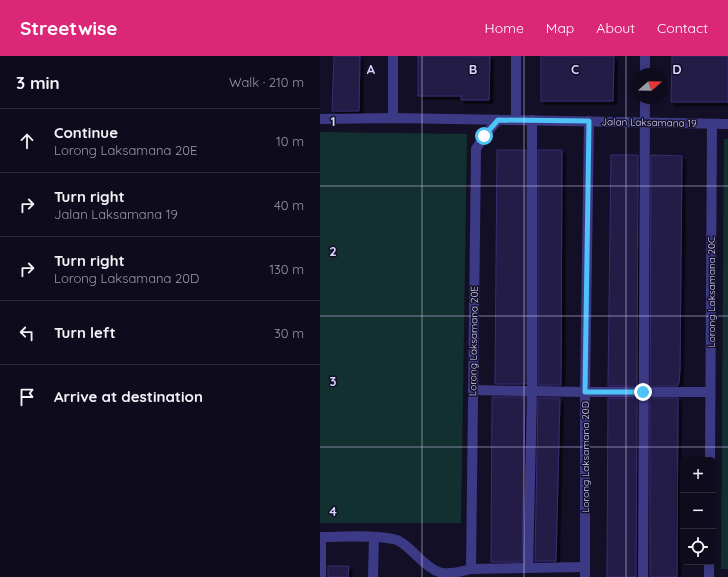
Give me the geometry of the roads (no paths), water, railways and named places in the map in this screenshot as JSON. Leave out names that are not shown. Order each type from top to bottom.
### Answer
[{"type":"street","points":[[393,56],[393,118]]},
{"type":"street","points":[[516,56],[516,120]]},
{"type":"street","points":[[645,56],[645,68]]},
{"type":"street","points":[[643,577],[645,104]]},
{"type":"street","name":"Jalan Laksamana 19","points":[[320,119],[393,118],[728,124]]},
{"type":"street","name":"Lorong Laksamana 20E","points":[[471,569],[476,149],[484,136],[498,120]]},
{"type":"street","points":[[528,568],[532,391],[532,120]]},
{"type":"street","name":"Lorong Laksamana 20D","points":[[585,572],[585,392],[589,121]]},
{"type":"street","name":"Lorong Laksamana 20C","points":[[710,457],[712,124]]},
{"type":"street","points":[[473,390],[710,392]]},
{"type":"street","points":[[321,577],[321,537],[374,537],[395,540],[406,545],[432,569],[445,573],[456,573],[471,569],[528,568],[585,572]]},
{"type":"street","points":[[373,577],[374,537]]},
{"type":"street","points":[[709,565],[709,577]]}]
